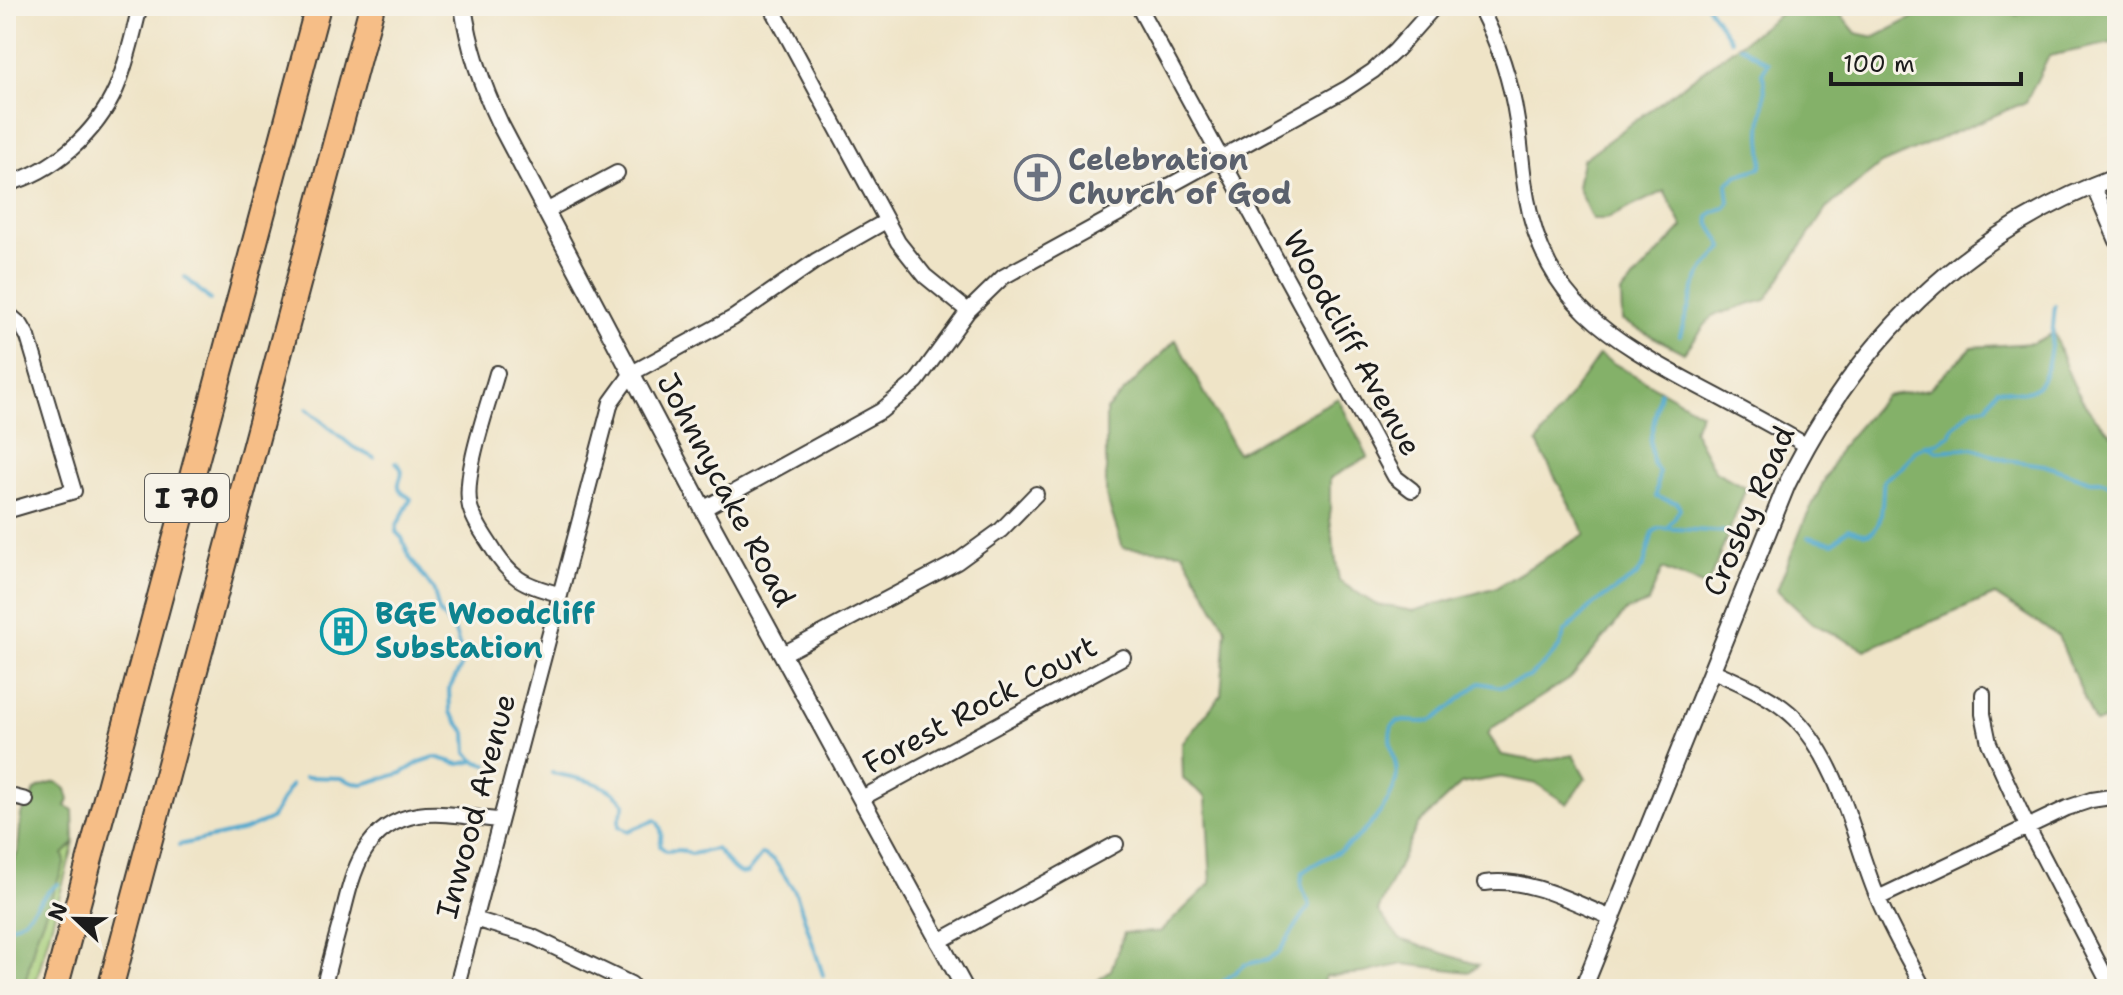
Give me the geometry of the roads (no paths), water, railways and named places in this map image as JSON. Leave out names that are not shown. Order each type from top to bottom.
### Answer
[{"type":"highway","name":"I 70","points":[[55,989],[318,6]]},
{"type":"highway","name":"I 70","points":[[110,989],[372,6]]},
{"type":"street","points":[[6,184],[38,172],[61,158],[97,121],[117,87],[140,6]]},
{"type":"street","name":"Johnnycake Road","points":[[463,6],[474,59],[485,92],[703,509],[965,989]]},
{"type":"street","points":[[771,6],[886,221],[919,269],[968,311]]},
{"type":"street","name":"Woodcliff Avenue","points":[[1138,6],[1395,477],[1412,490]]},
{"type":"street","points":[[703,509],[881,411],[917,381],[985,292],[1023,264],[1346,89],[1395,51],[1435,6]]},
{"type":"street","points":[[1479,6],[1502,56],[1513,95],[1527,200],[1537,234],[1549,265],[1565,290],[1606,333],[1635,352],[1806,445]]},
{"type":"street","points":[[546,211],[617,173]]},
{"type":"street","name":"Crosby Road","points":[[1583,989],[1787,484],[1806,445],[1835,399],[1873,346],[1929,288],[1964,258],[2005,230],[2117,176]]},
{"type":"street","points":[[2093,185],[2117,241]]},
{"type":"street","name":"Inwood Avenue","points":[[456,989],[611,402],[632,373],[733,318],[819,259],[886,221]]},
{"type":"street","points":[[6,312],[21,325],[28,337],[74,491],[6,511]]},
{"type":"street","points":[[497,373],[469,482],[471,510],[497,557],[512,576],[559,594]]},
{"type":"street","points":[[783,654],[957,562],[1001,530],[1036,494]]},
{"type":"street","name":"Forest Rock Court","points":[[862,798],[1123,657]]},
{"type":"street","points":[[1711,670],[1776,704],[1796,719],[1835,782],[1878,898],[1924,989]]},
{"type":"street","points":[[1983,694],[1984,728],[2027,826],[2112,989]]},
{"type":"street","points":[[6,795],[26,800]]},
{"type":"street","points":[[1878,898],[2027,826],[2091,800],[2117,796]]},
{"type":"street","points":[[323,989],[353,874],[367,845],[376,835],[405,819],[421,815],[499,820]]},
{"type":"street","points":[[938,942],[1116,844]]},
{"type":"street","points":[[1485,883],[1501,881],[1530,886],[1612,918]]},
{"type":"street","points":[[474,919],[531,936],[631,984]]},
{"type":"waterway","points":[[1707,6],[1731,40]]},
{"type":"waterway","points":[[1680,336],[1695,285],[1703,270],[1723,248],[1710,225],[1710,215],[1725,208],[1729,202],[1727,184],[1738,175],[1760,168],[1762,160],[1765,89],[1762,73],[1768,63],[1740,46]]},
{"type":"waterway","points":[[185,277],[210,300]]},
{"type":"waterway","points":[[1926,445],[1950,435],[1973,408],[1987,406],[1997,389],[2026,392],[2038,386],[2047,366],[2055,306]]},
{"type":"waterway","points":[[1660,392],[1650,441],[1653,464],[1659,472],[1656,497],[1678,503],[1680,509],[1669,526]]},
{"type":"waterway","points":[[307,409],[353,447],[374,458]]},
{"type":"waterway","points":[[1808,537],[1833,543],[1848,529],[1865,534],[1873,531],[1882,511],[1884,480],[1902,467],[1915,451],[1926,445],[1938,451],[1973,448],[2006,460],[2044,465],[2090,481],[2103,481],[2117,491]]},
{"type":"waterway","points":[[396,462],[402,471],[399,487],[411,499],[396,532],[434,591],[439,612],[455,632],[463,658],[449,689],[450,712],[466,733],[467,753],[475,761],[487,765]]},
{"type":"waterway","points":[[1214,989],[1244,965],[1268,959],[1279,952],[1310,905],[1301,886],[1302,873],[1352,842],[1383,808],[1397,773],[1390,740],[1392,726],[1398,721],[1425,722],[1435,719],[1480,683],[1500,687],[1529,677],[1550,658],[1565,632],[1594,604],[1636,576],[1644,565],[1653,532],[1659,528],[1728,532]]},
{"type":"waterway","points":[[2117,537],[2113,545],[2117,549]]},
{"type":"waterway","points":[[305,777],[341,778],[363,784],[402,773],[435,757],[459,764],[475,761]]},
{"type":"waterway","points":[[552,773],[592,782],[618,796],[625,804],[619,827],[628,831],[655,820],[661,832],[660,846],[666,851],[680,850],[691,854],[716,849],[741,874],[747,873],[762,854],[774,860],[796,893],[823,975]]},
{"type":"waterway","points":[[179,845],[245,830],[271,819],[291,785]]},
{"type":"waterway","points":[[6,928],[28,915],[58,884]]},
{"type":"place","name":"Celebration Church of God","points":[[1037,177]]},
{"type":"place","name":"BGE Woodcliff Substation","points":[[344,631]]}]
